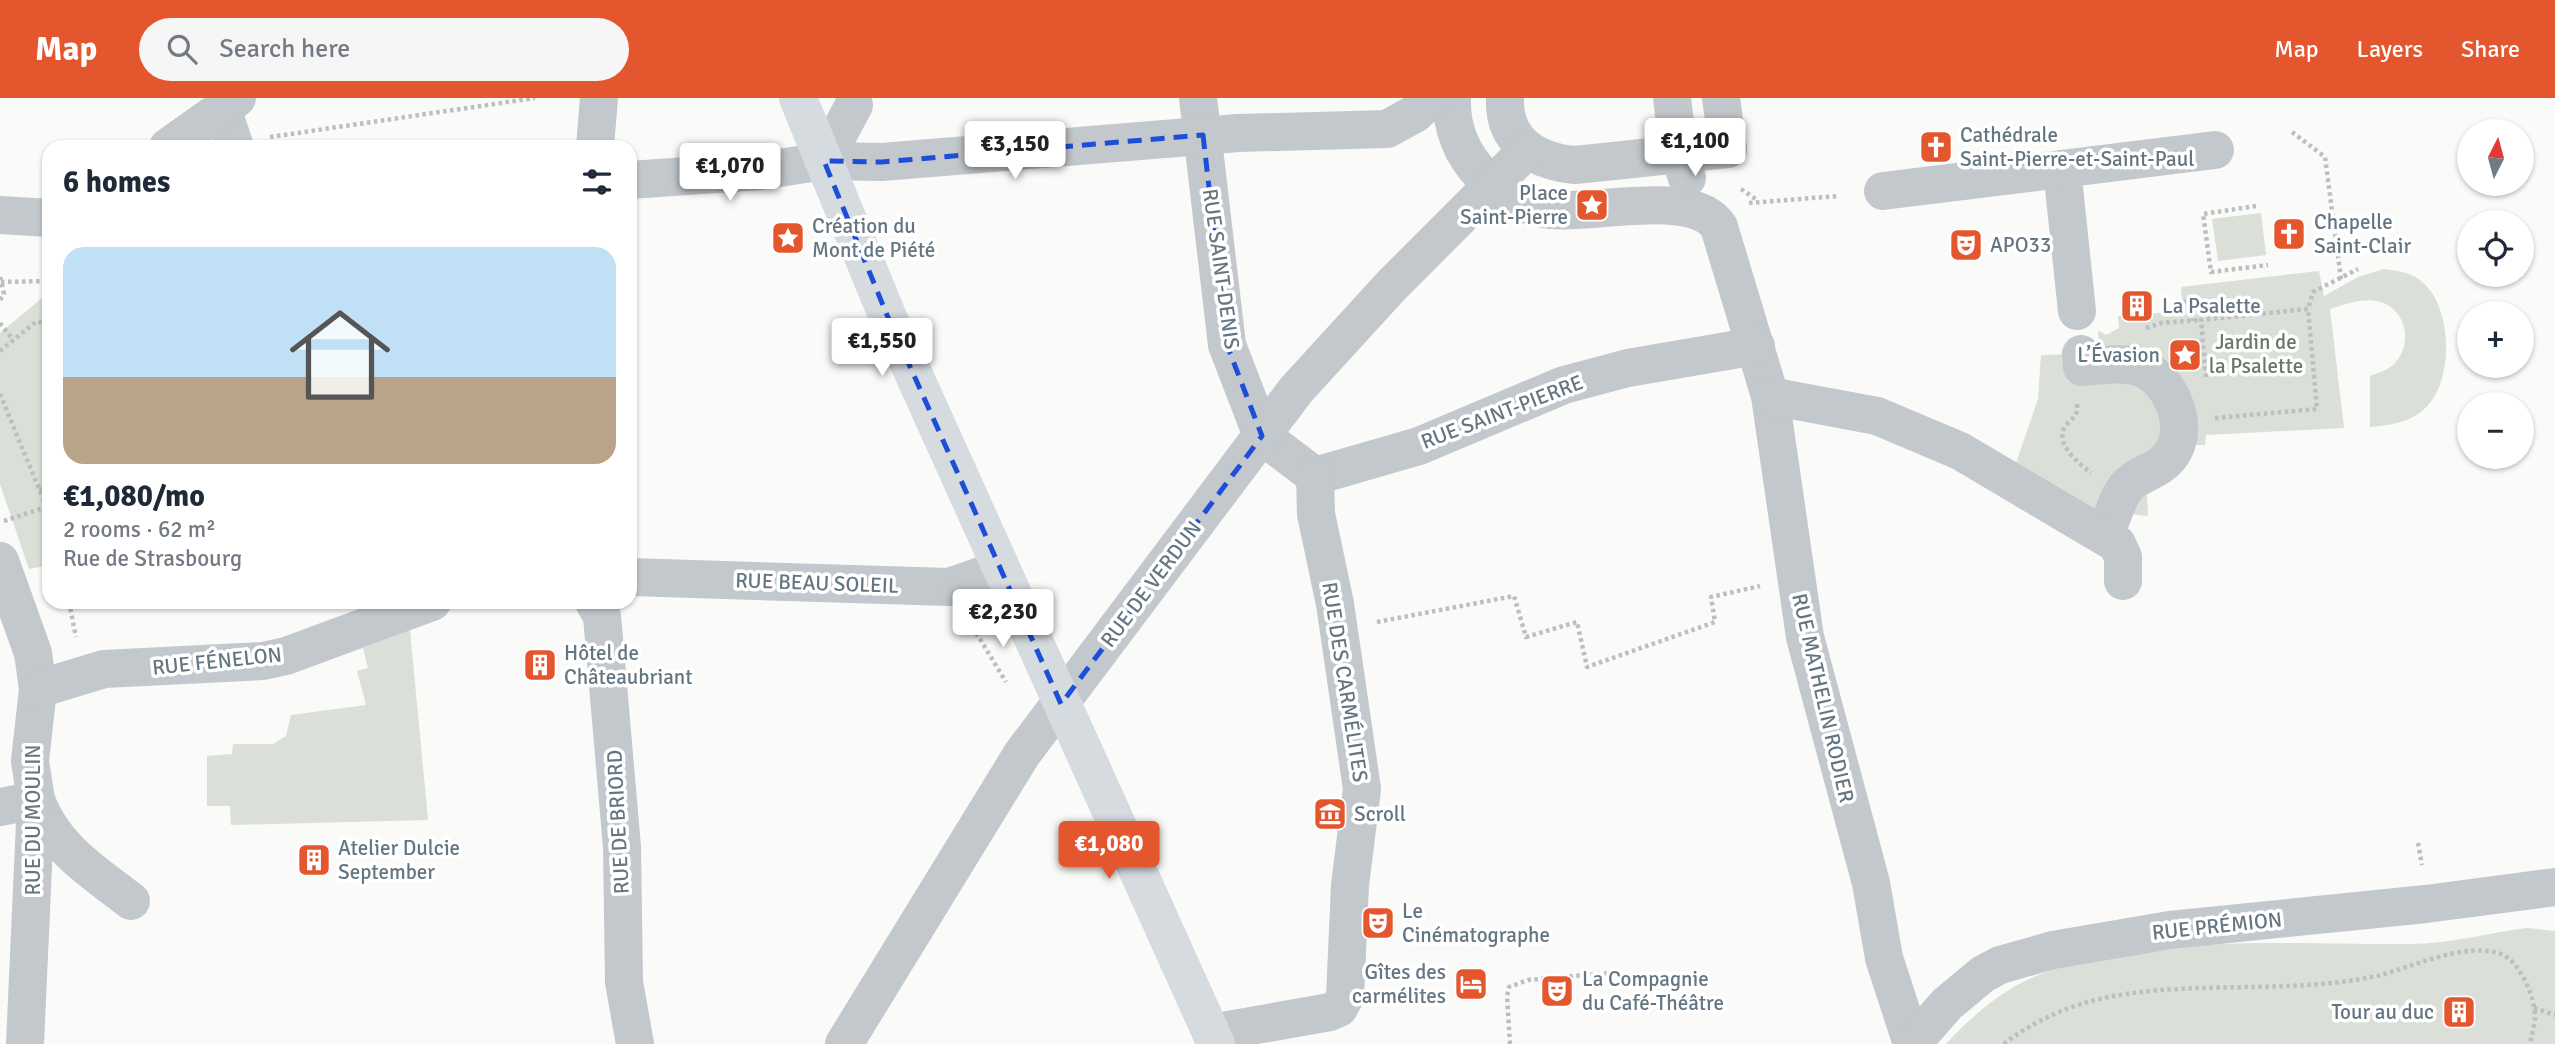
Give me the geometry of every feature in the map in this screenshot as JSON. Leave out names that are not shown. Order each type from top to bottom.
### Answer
[{"type":"main road","points":[[798,98],[887,316],[1214,1039]]},
{"type":"street","points":[[596,140],[599,98]]},
{"type":"street","name":"RUE SAINT-DENIS","points":[[1198,98],[1227,345],[1262,436]]},
{"type":"street","points":[[637,180],[760,171],[824,161],[882,162],[1203,135],[1387,129],[1416,113],[1432,98]]},
{"type":"street","points":[[1452,98],[1455,130],[1474,167],[1494,186],[1522,204],[1562,211],[1686,206],[1708,214]]},
{"type":"street","points":[[1505,98],[1509,126],[1527,150],[1554,163],[1575,165],[1679,155],[1731,157],[1721,98]]},
{"type":"street","points":[[1672,98],[1683,171],[1708,214],[1719,227],[1756,346]]},
{"type":"street","points":[[824,161],[854,105]]},
{"type":"street","points":[[187,140],[232,124]]},
{"type":"street","points":[[1494,186],[1527,150]]},
{"type":"street","points":[[1883,191],[2215,150]]},
{"type":"street","points":[[2062,169],[2077,311]]},
{"type":"street","name":"RUE DE VERDUN","points":[[844,1044],[1010,774],[1296,390],[1392,285],[1494,186]]},
{"type":"street","points":[[0,215],[42,218]]},
{"type":"street","name":"RUE MATHELIN RODIER","points":[[1756,346],[1770,396],[1805,637],[1871,883],[1884,958],[1912,1044]]},
{"type":"street","name":"RUE SAINT-PIERRE","points":[[1315,476],[1419,446],[1564,385],[1628,368],[1756,346]]},
{"type":"street","points":[[2082,360],[2141,367],[2167,389],[2177,420],[2177,440],[2173,451],[2156,469],[2128,485],[2105,534]]},
{"type":"street","points":[[1770,396],[1877,416],[1960,451],[2105,534],[2117,544],[2123,557],[2123,581]]},
{"type":"street","points":[[1262,436],[1315,476]]},
{"type":"street","name":"RUE DES CARMÉLITES","points":[[1214,1039],[1330,1012],[1344,1002],[1350,885],[1362,789],[1339,629],[1316,514],[1315,476]]},
{"type":"street","name":"RUE DU MOULIN","points":[[0,561],[33,653],[38,690],[30,761],[18,804],[25,1044]]},
{"type":"street","name":"RUE BEAU SOLEIL","points":[[637,577],[949,587],[1001,569]]},
{"type":"street","name":"RUE FÉNELON","points":[[38,690],[104,669],[263,661],[286,656],[371,612],[389,609]]},
{"type":"street","name":"RUE DE BRIORD","points":[[598,609],[602,616],[622,847],[624,982],[635,1044]]},
{"type":"street","points":[[18,804],[66,850],[131,901]]},
{"type":"street","name":"RUE PRÉMION","points":[[1912,1044],[1947,1004],[1983,974],[2000,965],[2053,950],[2170,930],[2426,904],[2555,887]]},
{"type":"path","points":[[232,124],[535,98]]},
{"type":"path","points":[[2291,132],[2325,157],[2341,279]]},
{"type":"path","points":[[1708,214],[1757,201],[1838,196]]},
{"type":"path","points":[[2211,272],[2203,214],[2256,206]]},
{"type":"path","points":[[2203,273],[2268,265]]},
{"type":"path","points":[[2177,420],[2316,409],[2308,309],[2313,292],[2358,269]]},
{"type":"path","points":[[0,300],[4,293],[1,279],[42,281]]},
{"type":"path","points":[[2182,302],[2192,300],[2193,321]]},
{"type":"path","points":[[2206,382],[2201,320],[2308,309]]},
{"type":"path","points":[[0,351],[37,321],[42,324]]},
{"type":"path","points":[[0,323],[13,340]]},
{"type":"path","points":[[2082,360],[2075,376],[2077,412],[2063,429],[2062,437],[2072,456],[2098,479]]},
{"type":"path","points":[[0,394],[42,496]]},
{"type":"path","points":[[0,523],[42,508]]},
{"type":"path","points":[[1339,629],[1514,596],[1526,636],[1577,622],[1587,667],[1715,622],[1711,597],[1795,580]]},
{"type":"path","points":[[2418,843],[2423,875]]},
{"type":"path","points":[[2004,1044],[2069,1009],[2114,997],[2354,979],[2433,958],[2474,952],[2499,953],[2510,960],[2528,990],[2534,1007],[2530,1044]]},
{"type":"path","points":[[1510,1044],[1507,996],[1509,987],[1528,980],[1610,974]]},
{"type":"path","points":[[2534,1007],[2555,1015]]},
{"type":"highlighted area","points":[[1203,135],[1227,345],[1262,436],[1061,704],[887,315],[824,161],[882,162]]},
{"type":"green space","points":[[2261,213],[2266,255],[2218,261],[2212,219]]},
{"type":"green space","name":"Jardin de la Psalette","points":[[2384,269],[2408,274],[2420,280],[2431,291],[2444,322],[2446,358],[2443,376],[2429,404],[2410,419],[2370,427],[2370,376],[2389,368],[2400,357],[2405,331],[2392,308],[2377,301],[2364,301],[2330,309],[2344,428],[2206,435],[2205,445],[2189,445],[2169,482],[2147,495],[2148,516],[2096,510],[2015,466],[2038,399],[2041,355],[2081,354],[2102,346],[2099,346],[2098,330],[2106,335],[2119,328],[2118,316],[2183,311],[2181,287],[2319,271],[2324,296],[2358,277]]},
{"type":"green space","points":[[42,298],[42,566],[29,569],[0,484],[0,333]]},
{"type":"green space","points":[[410,630],[428,820],[231,825],[230,806],[207,806],[207,756],[232,754],[233,744],[273,744],[286,736],[291,715],[366,705],[357,671],[368,668],[363,648]]},
{"type":"green space","points":[[2527,928],[2555,931],[2555,1044],[1946,1044],[1983,1009],[2025,981],[2067,965],[2113,954],[2213,944],[2424,944]]},
{"type":"place","name":"Cathédrale Saint-Pierre-et-Saint-Paul","points":[[1936,147]]},
{"type":"place","name":"Place Saint-Pierre","points":[[1592,205]]},
{"type":"place","name":"Chapelle Saint-Clair","points":[[2289,234]]},
{"type":"place","name":"Création du Mont de Piété","points":[[788,238]]},
{"type":"place","name":"APO33","points":[[1966,245]]},
{"type":"place","name":"La Psalette","points":[[2137,306]]},
{"type":"place","name":"L’Évasion","points":[[2185,355]]},
{"type":"place","name":"Hôtel de Châteaubriant","points":[[540,665]]},
{"type":"place","name":"Scroll","points":[[1330,814]]},
{"type":"place","name":"Atelier Dulcie September","points":[[314,860]]},
{"type":"place","name":"Le Cinématographe","points":[[1378,923]]},
{"type":"place","name":"Gîtes des carmélites","points":[[1471,984]]},
{"type":"place","name":"La Compagnie du Café-Théâtre","points":[[1557,991]]},
{"type":"place","name":"Tour au duc","points":[[2459,1012]]}]
